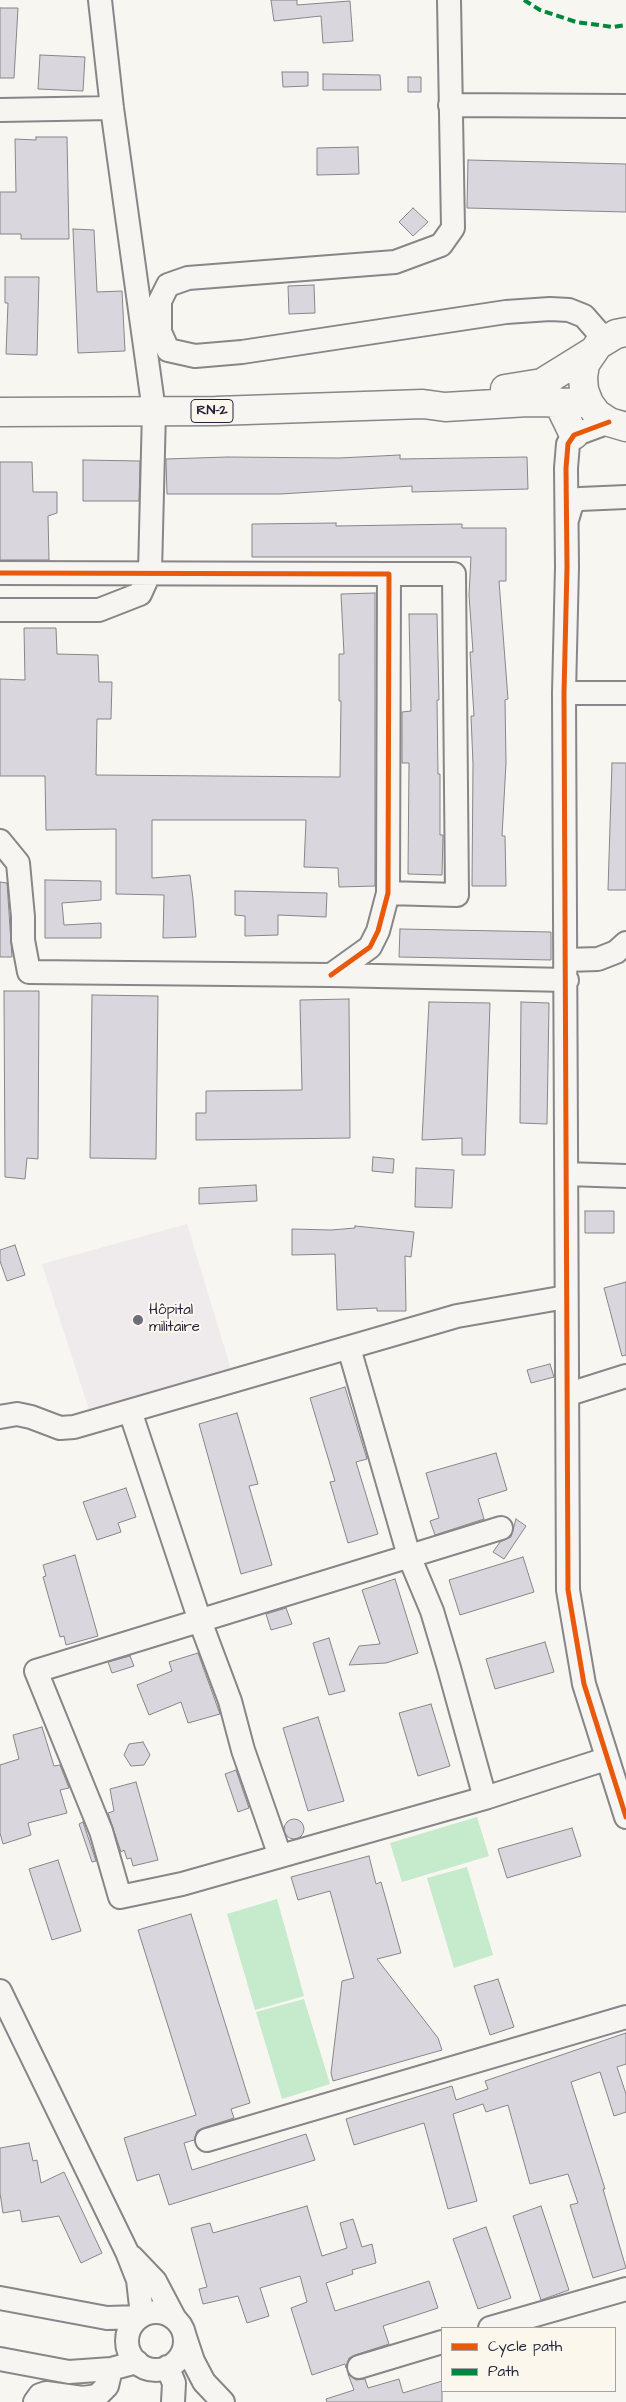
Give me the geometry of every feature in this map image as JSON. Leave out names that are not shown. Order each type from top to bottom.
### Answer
[{"type":"main road","points":[[608,341],[585,364],[584,390],[589,403],[597,414],[617,425]]},
{"type":"main road","name":"RN-2","points":[[423,404],[437,397],[542,383],[608,341]]},
{"type":"main road","points":[[558,402],[574,435]]},
{"type":"main road","name":"RN-2","points":[[0,412],[262,410],[423,404],[446,407],[558,402],[589,403]]},
{"type":"street","points":[[0,610],[98,610],[140,594],[150,572],[154,411],[112,108],[100,0]]},
{"type":"street","points":[[450,0],[453,228],[441,245],[395,262],[188,278],[168,285],[160,301],[160,332],[168,350],[195,356],[242,352],[506,312],[550,309],[569,310],[584,316],[608,341]]},
{"type":"street","points":[[450,105],[626,106]]},
{"type":"street","points":[[0,110],[112,108]]},
{"type":"street","points":[[617,425],[574,435],[568,444],[566,460],[567,520],[564,693],[567,970],[566,1297],[569,1394],[568,1590],[584,1684],[606,1759],[626,1817]]},
{"type":"street","points":[[567,520],[572,503],[580,498],[626,497]]},
{"type":"street","points":[[567,520],[578,508],[626,509]]},
{"type":"street","points":[[0,573],[454,574],[457,895],[388,893]]},
{"type":"street","points":[[331,975],[370,947],[378,932],[388,893],[388,574]]},
{"type":"street","points":[[564,693],[626,693]]},
{"type":"street","points":[[0,841],[18,863],[23,940],[29,972],[331,975],[567,970],[616,952],[626,943]]},
{"type":"street","points":[[567,1174],[626,1176]]},
{"type":"street","points":[[0,1417],[17,1414],[60,1428],[74,1427],[457,1316],[566,1297]]},
{"type":"street","points":[[348,1348],[409,1556],[432,1611],[485,1798]]},
{"type":"street","points":[[569,1394],[626,1376]]},
{"type":"street","points":[[130,1411],[200,1621],[230,1701],[243,1750],[280,1856]]},
{"type":"street","points":[[501,1528],[36,1671],[101,1831],[120,1897],[182,1884],[485,1798],[606,1759]]},
{"type":"street","points":[[0,1991],[127,2252],[138,2280],[140,2316],[129,2331],[127,2339],[128,2348],[137,2362],[151,2369],[168,2366],[182,2353],[180,2328],[159,2312],[140,2316],[107,2318],[0,2298]]},
{"type":"street","points":[[207,2140],[626,2017]]},
{"type":"street","points":[[127,2252],[155,2281],[180,2328],[190,2355],[204,2382],[222,2402]]},
{"type":"street","points":[[493,2327],[626,2289]]},
{"type":"street","points":[[359,2367],[441,2342]]},
{"type":"street","points":[[0,2359],[69,2372],[111,2369],[137,2362]]},
{"type":"street","points":[[168,2366],[204,2382]]},
{"type":"street","points":[[168,2366],[174,2383],[173,2402]]},
{"type":"street","points":[[35,2402],[46,2393],[83,2398],[97,2396],[107,2386],[111,2369]]},
{"type":"shaded area","name":"Hôpital militaire","points":[[187,1224],[233,1376],[91,1416],[42,1264]]},
{"type":"green space","points":[[477,1817],[489,1856],[402,1882],[390,1843]]},
{"type":"green space","points":[[467,1867],[493,1955],[454,1968],[427,1878]]},
{"type":"green space","points":[[277,1899],[304,1996],[255,2010],[227,1914]]},
{"type":"green space","points":[[304,1999],[330,2084],[282,2099],[256,2012]]},
{"type":"building","points":[[271,0],[297,0],[297,5],[350,1],[353,41],[323,43],[321,16],[274,21]]},
{"type":"building","points":[[0,8],[18,8],[14,78],[0,78]]},
{"type":"building","points":[[40,55],[85,57],[83,91],[38,89]]},
{"type":"building","points":[[282,72],[308,72],[308,86],[283,87]]},
{"type":"building","points":[[323,74],[380,75],[381,90],[323,90]]},
{"type":"building","points":[[408,77],[421,77],[421,92],[408,92]]},
{"type":"building","points":[[36,137],[67,137],[69,239],[21,239],[21,234],[0,234],[0,192],[16,192],[15,139],[36,140]]},
{"type":"building","points":[[358,147],[359,174],[317,175],[317,148]]},
{"type":"building","points":[[468,160],[626,164],[626,212],[467,208]]},
{"type":"building","points":[[413,208],[428,222],[413,236],[399,222]]},
{"type":"building","points":[[73,229],[94,230],[97,292],[122,291],[125,351],[78,353]]},
{"type":"building","points":[[5,277],[39,277],[37,355],[6,354],[8,303],[5,303]]},
{"type":"building","points":[[314,285],[315,313],[289,314],[288,286]]},
{"type":"building","points":[[400,455],[400,459],[527,457],[528,489],[412,492],[412,486],[280,494],[167,494],[166,459],[227,457],[339,458]]},
{"type":"building","points":[[83,460],[140,461],[139,501],[83,501]]},
{"type":"building","points":[[0,462],[32,462],[33,492],[57,492],[57,513],[48,516],[49,560],[0,560]]},
{"type":"building","points":[[336,523],[336,526],[462,524],[462,528],[506,528],[506,581],[499,581],[508,699],[505,700],[506,763],[502,836],[505,836],[506,886],[472,886],[473,764],[471,716],[474,716],[470,652],[473,652],[469,595],[471,557],[252,557],[252,524]]},
{"type":"building","points":[[375,593],[375,886],[339,887],[338,868],[304,867],[306,820],[152,820],[152,878],[190,875],[193,899],[196,937],[163,938],[164,895],[116,894],[116,829],[46,830],[45,776],[0,776],[0,679],[25,680],[24,628],[56,628],[57,654],[98,655],[99,682],[112,682],[111,719],[97,719],[96,775],[340,777],[341,701],[339,701],[339,654],[344,654],[341,594]]},
{"type":"building","points":[[409,614],[437,614],[438,774],[440,774],[440,835],[443,835],[442,875],[408,874],[409,763],[402,763],[402,712],[411,711]]},
{"type":"building","points":[[612,763],[626,763],[626,890],[608,890]]},
{"type":"building","points":[[45,880],[101,881],[101,900],[62,903],[64,925],[101,923],[101,938],[45,938]]},
{"type":"building","points":[[0,882],[7,883],[12,957],[0,957]]},
{"type":"building","points":[[235,891],[327,893],[326,917],[278,915],[278,935],[245,936],[245,916],[235,915]]},
{"type":"building","points":[[400,929],[551,932],[551,960],[399,957]]},
{"type":"building","points":[[4,991],[39,991],[38,1159],[27,1158],[25,1179],[5,1177]]},
{"type":"building","points":[[92,995],[158,996],[156,1159],[90,1158]]},
{"type":"building","points":[[349,999],[350,1138],[196,1140],[196,1113],[206,1113],[206,1091],[302,1090],[300,1000]]},
{"type":"building","points":[[429,1002],[490,1003],[485,1155],[462,1155],[462,1138],[422,1140]]},
{"type":"building","points":[[521,1002],[549,1003],[547,1124],[520,1123]]},
{"type":"building","points":[[373,1157],[394,1159],[393,1173],[372,1171]]},
{"type":"building","points":[[416,1168],[454,1170],[452,1208],[415,1207]]},
{"type":"building","points":[[256,1185],[257,1201],[199,1204],[199,1188]]},
{"type":"building","points":[[585,1211],[614,1211],[614,1233],[585,1233]]},
{"type":"building","points":[[355,1226],[414,1232],[411,1257],[405,1256],[406,1311],[377,1311],[377,1308],[337,1310],[335,1254],[292,1255],[292,1229],[331,1230],[355,1228]]},
{"type":"building","points":[[15,1245],[25,1275],[7,1281],[0,1261],[0,1250]]},
{"type":"building","points":[[626,1282],[626,1355],[622,1356],[604,1288]]},
{"type":"building","points":[[550,1364],[554,1377],[531,1383],[527,1370]]},
{"type":"building","points":[[345,1387],[367,1459],[356,1462],[378,1534],[348,1543],[330,1482],[335,1481],[310,1398]]},
{"type":"building","points":[[237,1413],[258,1484],[249,1486],[272,1565],[241,1574],[199,1424]]},
{"type":"building","points":[[496,1453],[507,1490],[478,1499],[484,1519],[435,1535],[430,1521],[439,1518],[426,1473]]},
{"type":"building","points":[[126,1488],[136,1517],[118,1523],[121,1532],[97,1540],[83,1502]]},
{"type":"building","points":[[516,1519],[526,1526],[504,1559],[493,1552],[500,1542],[511,1537]]},
{"type":"building","points":[[75,1555],[98,1636],[66,1645],[64,1636],[60,1637],[43,1577],[46,1576],[43,1565]]},
{"type":"building","points":[[523,1557],[534,1592],[460,1615],[449,1580]]},
{"type":"building","points":[[395,1579],[418,1653],[386,1663],[349,1665],[359,1646],[380,1644],[362,1590]]},
{"type":"building","points":[[286,1608],[292,1624],[271,1630],[266,1614]]},
{"type":"building","points":[[329,1638],[345,1691],[329,1695],[313,1643]]},
{"type":"building","points":[[545,1642],[554,1672],[495,1689],[486,1659]]},
{"type":"building","points":[[198,1653],[220,1714],[188,1723],[181,1702],[149,1715],[137,1685],[172,1671],[169,1662]]},
{"type":"building","points":[[130,1656],[134,1666],[112,1673],[108,1662]]},
{"type":"building","points":[[431,1704],[450,1766],[418,1776],[399,1713]]},
{"type":"building","points":[[318,1717],[344,1801],[308,1811],[283,1728]]},
{"type":"building","points":[[42,1727],[54,1766],[60,1765],[69,1788],[60,1790],[67,1813],[28,1823],[31,1835],[3,1844],[0,1833],[0,1765],[19,1759],[13,1735]]},
{"type":"building","points":[[143,1742],[150,1755],[144,1765],[131,1766],[124,1755],[129,1744]]},
{"type":"building","points":[[236,1770],[249,1808],[238,1812],[225,1774]]},
{"type":"building","points":[[136,1782],[158,1860],[133,1866],[131,1858],[127,1859],[124,1850],[121,1852],[108,1813],[114,1811],[110,1789]]},
{"type":"building","points":[[294,1819],[301,1822],[304,1829],[301,1836],[294,1839],[287,1836],[284,1829],[287,1822]]},
{"type":"building","points":[[83,1822],[96,1861],[92,1862],[79,1824]]},
{"type":"building","points":[[572,1828],[581,1856],[507,1878],[498,1849]]},
{"type":"building","points":[[369,1856],[376,1884],[381,1882],[401,1953],[377,1959],[438,2038],[442,2050],[333,2081],[331,2073],[342,1981],[354,1978],[330,1891],[298,1900],[291,1877]]},
{"type":"building","points":[[58,1860],[81,1931],[52,1940],[29,1869]]},
{"type":"building","points":[[191,1914],[250,2103],[231,2109],[234,2118],[197,2131],[194,2140],[184,2143],[192,2170],[306,2134],[315,2160],[169,2205],[159,2174],[137,2181],[124,2138],[196,2115],[138,1930]]},
{"type":"building","points":[[498,1979],[514,2027],[490,2035],[474,1986]]},
{"type":"building","points":[[626,2033],[626,2064],[617,2067],[626,2094],[626,2112],[614,2116],[600,2072],[571,2082],[605,2189],[603,2189],[626,2268],[593,2278],[570,2205],[578,2203],[568,2174],[530,2184],[508,2105],[486,2112],[483,2104],[453,2114],[477,2201],[448,2209],[424,2123],[354,2145],[346,2119],[452,2086],[456,2100],[488,2089],[485,2081]]},
{"type":"building","points":[[29,2143],[33,2161],[37,2160],[41,2183],[64,2172],[102,2253],[81,2263],[59,2216],[22,2222],[20,2210],[3,2213],[0,2193],[0,2148]]},
{"type":"building","points":[[307,2206],[322,2256],[347,2248],[340,2223],[353,2219],[362,2247],[372,2244],[376,2263],[352,2270],[353,2274],[326,2283],[335,2311],[429,2281],[438,2308],[383,2326],[389,2344],[349,2358],[346,2368],[345,2364],[312,2375],[291,2308],[307,2302],[300,2276],[260,2288],[269,2316],[247,2323],[238,2296],[203,2304],[199,2289],[207,2287],[191,2228],[210,2223],[213,2233]]},
{"type":"building","points":[[541,2206],[569,2290],[541,2300],[513,2216]]},
{"type":"building","points":[[486,2227],[511,2298],[478,2309],[453,2239]]},
{"type":"building","points":[[348,2374],[356,2380],[365,2379],[368,2388],[399,2379],[403,2393],[441,2381],[442,2402],[327,2402],[326,2399],[354,2390]]},
{"type":"marked path","points":[[524,0],[540,10],[576,22],[613,27],[626,25]]},
{"type":"cycle path","points":[[609,422],[574,435],[568,444],[566,468],[567,567],[564,693],[568,1590],[584,1684],[626,1817]]},
{"type":"cycle path","points":[[0,573],[389,574],[388,893],[378,931],[370,947],[331,975]]},
{"type":"place","name":"Hôpital militaire","points":[[138,1320]]}]
